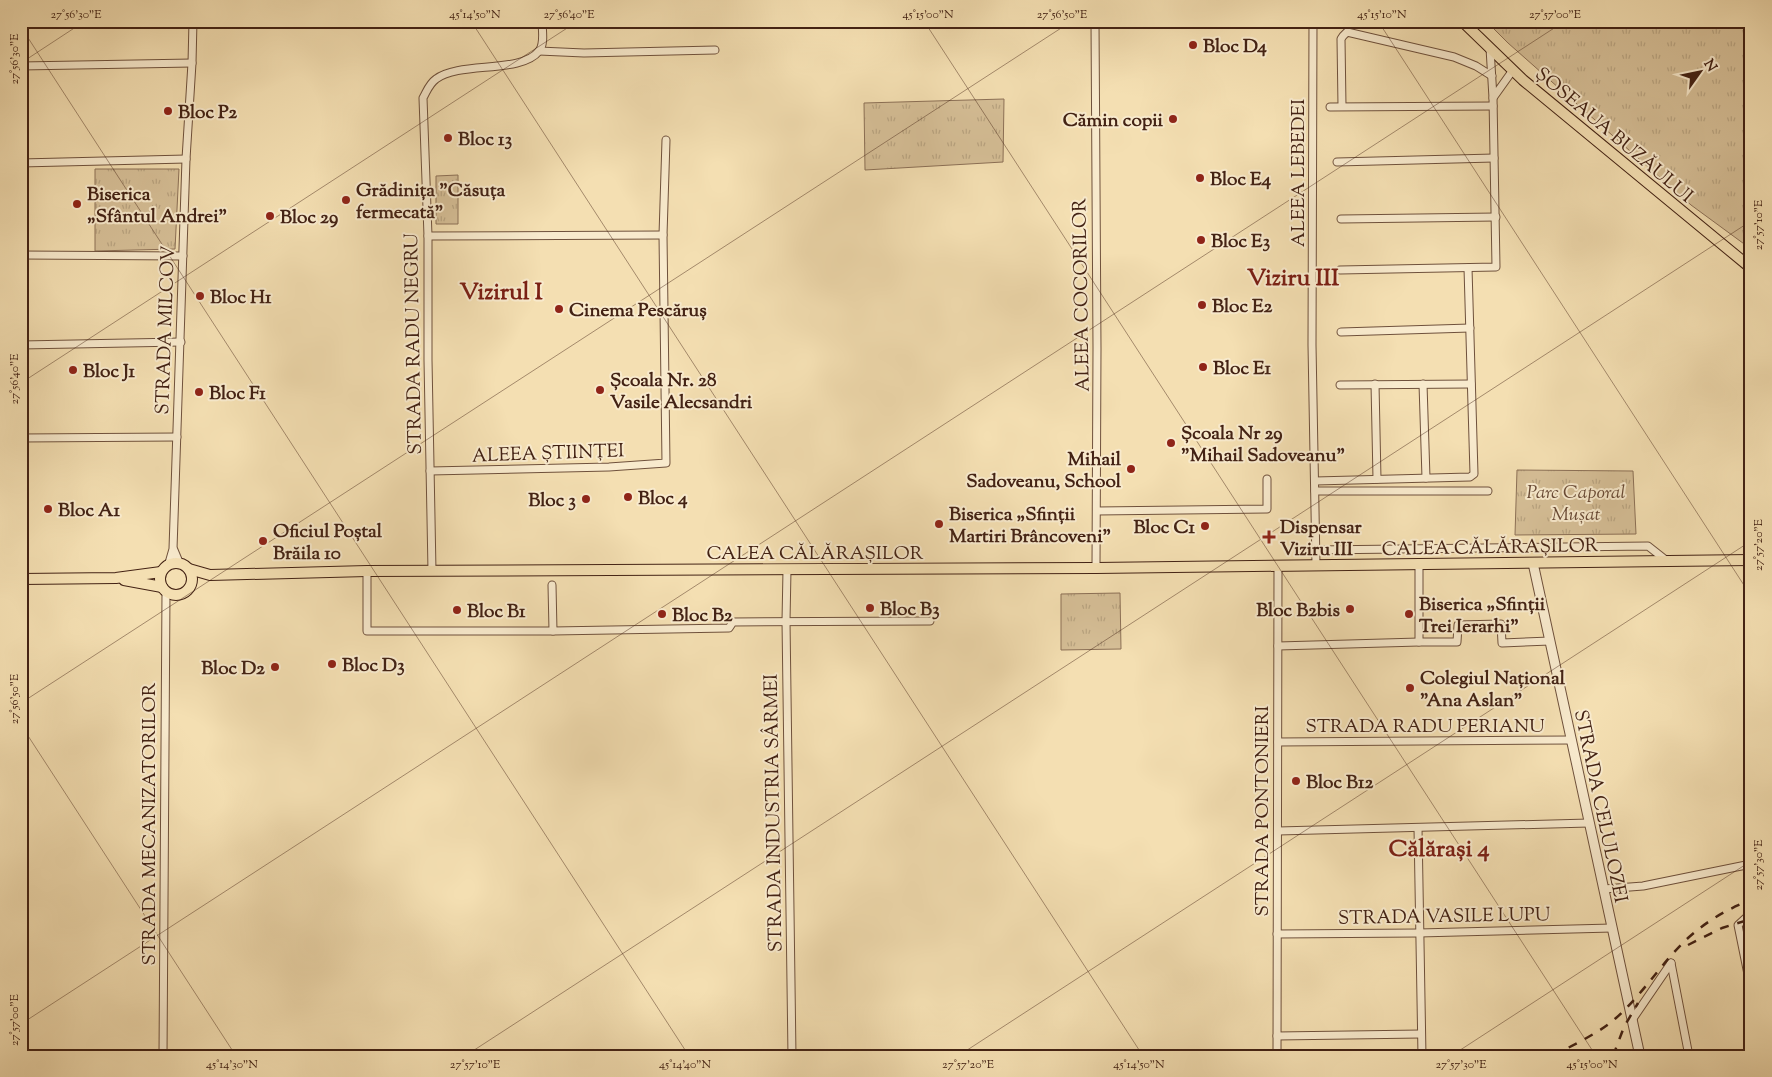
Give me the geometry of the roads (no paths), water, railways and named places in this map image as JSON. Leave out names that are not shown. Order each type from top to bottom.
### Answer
[{"type":"main road","name":"ȘOSEAUA BUZĂULUI","points":[[1462,21],[1513,70],[1640,178],[1751,268]]},
{"type":"main road","name":"CALEA CĂLĂRAȘILOR","points":[[189,569],[210,576],[367,571],[1096,568],[1751,560]]},
{"type":"main road","points":[[21,579],[116,578],[161,572],[174,563],[189,569],[192,578],[190,587],[179,595],[116,578]]},
{"type":"main road","points":[[161,572],[160,578],[164,590]]},
{"type":"main road","name":"CALEA CĂLĂRAȘILOR","points":[[190,587],[210,576]]},
{"type":"street","name":"STRADA MILCOV","points":[[174,563],[192,21]]},
{"type":"street","points":[[542,21],[542,45],[539,51],[584,54],[715,50]]},
{"type":"street","name":"ALEEA COCORILOR","points":[[1095,21],[1096,568]]},
{"type":"street","name":"ALEEA LEBEDEI","points":[[1313,21],[1312,345],[1316,565]]},
{"type":"street","points":[[1342,106],[1341,39],[1347,32],[1454,57],[1476,66],[1492,76]]},
{"type":"street","points":[[1340,270],[1496,268],[1493,102],[1490,48]]},
{"type":"street","name":"STRADA RADU NEGRU","points":[[432,571],[428,236],[423,98],[429,86],[437,78],[481,68],[511,64],[526,60],[539,51]]},
{"type":"street","points":[[21,66],[192,63]]},
{"type":"street","points":[[1493,102],[1513,70]]},
{"type":"street","points":[[1330,106],[1493,102]]},
{"type":"street","points":[[428,236],[663,235],[666,140]]},
{"type":"street","points":[[1337,162],[1494,158]]},
{"type":"street","points":[[21,163],[186,159]]},
{"type":"street","points":[[1341,219],[1496,217]]},
{"type":"street","name":"ALEEA ȘTIINȚEI","points":[[430,472],[609,467],[666,463],[663,235]]},
{"type":"street","points":[[21,255],[183,256]]},
{"type":"street","points":[[1315,481],[1470,477],[1474,474],[1468,268]]},
{"type":"street","points":[[1341,332],[1470,328]]},
{"type":"street","points":[[21,345],[181,342]]},
{"type":"street","points":[[1375,384],[1377,479]]},
{"type":"street","points":[[1424,384],[1426,478]]},
{"type":"street","points":[[1340,385],[1471,384]]},
{"type":"street","points":[[21,438],[177,437]]},
{"type":"street","points":[[1097,511],[1266,509],[1267,479]]},
{"type":"street","points":[[1315,491],[1488,491]]},
{"type":"street","points":[[1316,550],[1648,546],[1667,561]]},
{"type":"street","name":"STRADA CELULOZEI","points":[[1533,563],[1640,1056]]},
{"type":"street","points":[[1419,564],[1419,642]]},
{"type":"street","name":"STRADA PONTONIERI","points":[[1277,1056],[1278,566]]},
{"type":"street","name":"STRADA INDUSTRIA SÂRMEI","points":[[787,570],[786,622],[792,1056]]},
{"type":"street","points":[[367,571],[367,631],[553,631],[729,628],[733,622],[930,620]]},
{"type":"street","points":[[552,585],[553,631]]},
{"type":"street","name":"STRADA MECANIZATORILOR","points":[[163,1056],[164,590]]},
{"type":"street","points":[[1278,646],[1457,642],[1458,625],[1501,624],[1502,643],[1550,641]]},
{"type":"street","name":"STRADA RADU PERIANU","points":[[1278,742],[1572,740]]},
{"type":"street","points":[[1278,831],[1589,822]]},
{"type":"street","points":[[1418,828],[1422,1056]]},
{"type":"street","points":[[1604,889],[1643,886],[1751,864]]},
{"type":"street","points":[[1751,913],[1738,924],[1751,989]]},
{"type":"street","name":"STRADA VASILE LUPU","points":[[1277,934],[1419,933],[1612,928]]},
{"type":"street","points":[[1632,1020],[1671,963],[1689,1056]]},
{"type":"street","points":[[1277,1036],[1421,1034]]},
{"type":"tram line","points":[[1739,21],[1751,31]]},
{"type":"railway","points":[[1553,1056],[1609,1024],[1626,1009],[1688,938],[1718,916],[1751,900]]},
{"type":"railway","points":[[1688,945],[1722,928],[1751,919]]},
{"type":"railway","points":[[1613,1056],[1624,1027],[1638,1003]]},
{"type":"place","name":"Bloc D4","points":[[1193,45]]},
{"type":"place","name":"Bloc P2","points":[[168,111]]},
{"type":"place","name":"Cămin copii","points":[[1173,119]]},
{"type":"place","name":"Bloc 13","points":[[448,138]]},
{"type":"place","name":"Bloc E4","points":[[1200,178]]},
{"type":"place","name":"Grădinița \"Căsuța fermecată\"","points":[[346,200]]},
{"type":"place","name":"Biserica „Sfântul Andrei\"","points":[[77,204]]},
{"type":"place","name":"Bloc 29","points":[[270,216]]},
{"type":"place","name":"Bloc E3","points":[[1201,240]]},
{"type":"place","name":"Bloc H1","points":[[200,296]]},
{"type":"place","name":"Bloc E2","points":[[1202,305]]},
{"type":"place","name":"Cinema Pescăruș","points":[[559,309]]},
{"type":"place","name":"Bloc E1","points":[[1203,367]]},
{"type":"place","name":"Bloc J1","points":[[73,370]]},
{"type":"place","name":"Școala Nr. 28 Vasile Alecsandri","points":[[600,390]]},
{"type":"place","name":"Bloc F1","points":[[199,392]]},
{"type":"place","name":"Școala Nr 29 \"Mihail Sadoveanu\"","points":[[1171,443]]},
{"type":"place","name":"Mihail Sadoveanu, School","points":[[1131,469]]},
{"type":"place","name":"Bloc 4","points":[[628,497]]},
{"type":"place","name":"Bloc 3","points":[[586,499]]},
{"type":"place","name":"Bloc A1","points":[[48,509]]},
{"type":"place","name":"Biserica „Sfinții Martiri Brâncoveni\"","points":[[939,524]]},
{"type":"place","name":"Bloc C1","points":[[1205,526]]},
{"type":"place","name":"Dispensar Viziru III","points":[[1269,537]]},
{"type":"place","name":"Oficiul Poștal Brăila 10","points":[[263,541]]},
{"type":"place","name":"Bloc B3","points":[[870,608]]},
{"type":"place","name":"Bloc B2bis","points":[[1350,609]]},
{"type":"place","name":"Bloc B1","points":[[457,610]]},
{"type":"place","name":"Bloc B2","points":[[662,614]]},
{"type":"place","name":"Biserica „Sfinții Trei Ierarhi\"","points":[[1409,614]]},
{"type":"place","name":"Bloc D3","points":[[332,664]]},
{"type":"place","name":"Bloc D2","points":[[275,667]]},
{"type":"place","name":"Colegiul Național \"Ana Aslan\"","points":[[1410,688]]},
{"type":"place","name":"Bloc B12","points":[[1296,781]]},
{"type":"district","name":"Viziru III","points":[[1293,277]]},
{"type":"district","name":"Vizirul I","points":[[501,291]]},
{"type":"district","name":"Călărași 4","points":[[1439,848]]},
{"type":"park label","name":"Parc Caporal Mușat","points":[[1576,502]]}]
